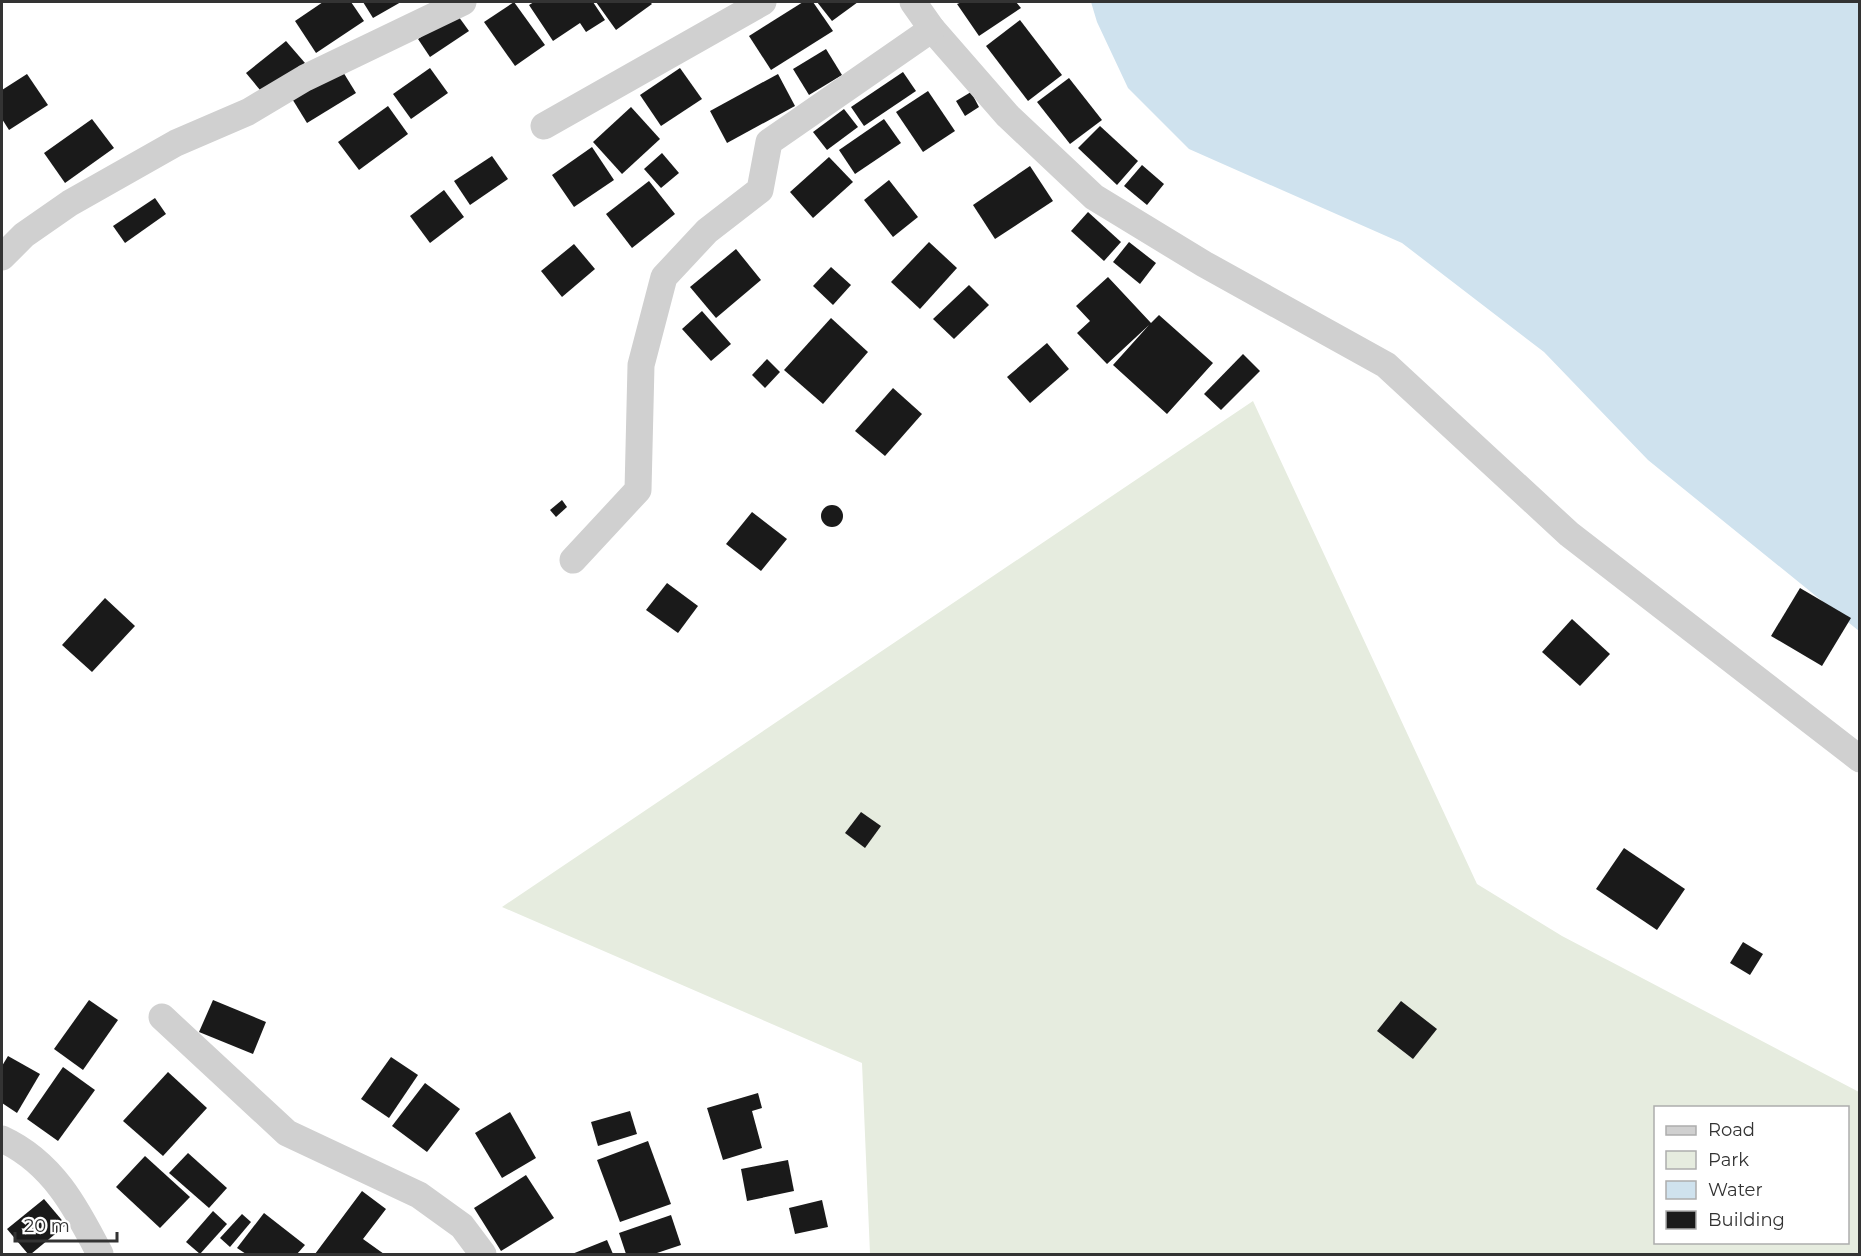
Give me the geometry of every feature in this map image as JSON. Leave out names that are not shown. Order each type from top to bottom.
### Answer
[{"type":"street","points":[[2,257],[24,235],[70,203],[176,143],[249,112],[305,78],[463,2]]},
{"type":"street","points":[[544,126],[763,2]]},
{"type":"street","points":[[914,2],[932,29],[1008,116],[1094,197],[1204,264],[1386,365],[1569,534],[1860,759]]},
{"type":"street","points":[[573,560],[638,490],[641,365],[664,277],[707,231],[760,190],[770,142],[932,29]]},
{"type":"street","points":[[162,1017],[287,1133],[419,1195],[462,1226],[483,1254]]},
{"type":"street","points":[[2,1139],[21,1148],[54,1177],[76,1207],[100,1254]]},
{"type":"green space","points":[[1253,401],[1477,884],[1562,936],[1859,1092],[1859,1254],[870,1254],[862,1063],[502,907]]},
{"type":"water","points":[[1091,2],[1859,2],[1859,631],[1648,460],[1544,352],[1402,243],[1189,149],[1128,88],[1097,22]]},
{"type":"building","points":[[323,2],[351,2],[364,21],[316,53],[295,21]]},
{"type":"building","points":[[363,2],[401,2],[373,18]]},
{"type":"building","points":[[514,2],[545,45],[515,66],[484,22]]},
{"type":"building","points":[[534,2],[593,2],[605,20],[586,32],[580,23],[553,41],[529,5]]},
{"type":"building","points":[[596,2],[650,2],[652,4],[616,30]]},
{"type":"building","points":[[803,2],[813,2],[833,31],[771,70],[749,36]]},
{"type":"building","points":[[817,2],[858,2],[832,21]]},
{"type":"building","points":[[962,2],[1016,2],[1021,8],[979,36],[957,4]]},
{"type":"building","points":[[456,13],[469,31],[430,57],[418,39]]},
{"type":"building","points":[[1020,20],[1062,75],[1028,101],[986,46]]},
{"type":"building","points":[[286,41],[305,63],[265,96],[246,73]]},
{"type":"building","points":[[826,49],[842,75],[809,95],[793,69]]},
{"type":"building","points":[[340,67],[356,93],[307,123],[291,97]]},
{"type":"building","points":[[430,68],[448,93],[411,119],[393,94]]},
{"type":"building","points":[[680,68],[702,99],[661,126],[640,95]]},
{"type":"building","points":[[903,72],[916,91],[864,126],[851,107]]},
{"type":"building","points":[[27,74],[48,105],[9,130],[2,119],[2,90]]},
{"type":"building","points":[[778,74],[795,106],[727,143],[710,111]]},
{"type":"building","points":[[1069,78],[1102,120],[1070,144],[1037,102]]},
{"type":"building","points":[[928,91],[955,131],[923,152],[896,112]]},
{"type":"building","points":[[971,92],[979,107],[965,116],[956,101]]},
{"type":"building","points":[[388,106],[408,134],[359,170],[338,142]]},
{"type":"building","points":[[631,107],[660,139],[622,174],[593,142]]},
{"type":"building","points":[[844,109],[858,127],[827,150],[813,132]]},
{"type":"building","points":[[92,119],[114,148],[65,183],[44,153]]},
{"type":"building","points":[[884,119],[901,143],[855,174],[839,150]]},
{"type":"building","points":[[1100,126],[1138,161],[1117,185],[1078,148]]},
{"type":"building","points":[[592,147],[614,180],[574,207],[552,175]]},
{"type":"building","points":[[662,153],[679,173],[661,188],[644,169]]},
{"type":"building","points":[[492,156],[508,179],[470,205],[454,181]]},
{"type":"building","points":[[829,157],[853,182],[813,218],[790,192]]},
{"type":"building","points":[[1142,165],[1164,184],[1147,205],[1124,186]]},
{"type":"building","points":[[1030,166],[1053,201],[995,239],[973,205]]},
{"type":"building","points":[[889,180],[918,217],[893,237],[864,200]]},
{"type":"building","points":[[649,181],[675,214],[632,248],[606,214]]},
{"type":"building","points":[[444,190],[464,217],[430,243],[410,216]]},
{"type":"building","points":[[155,198],[166,214],[125,243],[113,226]]},
{"type":"building","points":[[1088,212],[1121,242],[1104,261],[1071,231]]},
{"type":"building","points":[[929,242],[957,268],[920,309],[891,282]]},
{"type":"building","points":[[1129,242],[1156,263],[1140,284],[1113,262]]},
{"type":"building","points":[[574,244],[595,269],[562,297],[541,271]]},
{"type":"building","points":[[736,249],[761,280],[716,318],[690,287]]},
{"type":"building","points":[[831,267],[851,285],[833,305],[813,286]]},
{"type":"building","points":[[1108,277],[1151,323],[1159,315],[1213,363],[1167,414],[1113,365],[1149,325],[1107,364],[1077,333],[1090,321],[1076,306]]},
{"type":"building","points":[[969,285],[989,305],[954,339],[933,319]]},
{"type":"building","points":[[702,311],[731,344],[711,361],[682,329]]},
{"type":"building","points":[[831,318],[868,352],[823,404],[784,370]]},
{"type":"building","points":[[1047,343],[1069,369],[1030,403],[1007,377]]},
{"type":"building","points":[[1243,354],[1260,371],[1221,410],[1204,394]]},
{"type":"building","points":[[767,359],[780,372],[765,388],[752,375]]},
{"type":"building","points":[[893,388],[922,414],[885,456],[855,431]]},
{"type":"building","points":[[562,500],[567,507],[556,517],[550,510]]},
{"type":"building","points":[[832,505],[840,508],[843,516],[840,524],[832,527],[824,524],[821,516],[824,508]]},
{"type":"building","points":[[752,512],[787,539],[761,571],[726,544]]},
{"type":"building","points":[[667,583],[698,606],[678,633],[646,610]]},
{"type":"building","points":[[1800,588],[1851,618],[1822,666],[1771,636]]},
{"type":"building","points":[[105,598],[135,626],[92,672],[62,645]]},
{"type":"building","points":[[1572,619],[1610,654],[1580,686],[1542,652]]},
{"type":"building","points":[[861,812],[881,826],[865,848],[845,833]]},
{"type":"building","points":[[1624,848],[1685,889],[1657,930],[1596,889]]},
{"type":"building","points":[[1743,942],[1763,954],[1750,975],[1730,963]]},
{"type":"building","points":[[89,1000],[118,1020],[83,1070],[54,1049]]},
{"type":"building","points":[[213,1000],[266,1022],[253,1054],[199,1032]]},
{"type":"building","points":[[1401,1001],[1437,1029],[1413,1059],[1377,1031]]},
{"type":"building","points":[[8,1056],[40,1074],[17,1113],[2,1103],[2,1066]]},
{"type":"building","points":[[391,1057],[418,1075],[389,1118],[361,1099]]},
{"type":"building","points":[[63,1067],[95,1090],[58,1141],[27,1119]]},
{"type":"building","points":[[168,1072],[207,1108],[163,1156],[123,1121]]},
{"type":"building","points":[[425,1083],[460,1109],[427,1152],[392,1126]]},
{"type":"building","points":[[758,1093],[762,1108],[752,1111],[762,1148],[723,1160],[707,1108]]},
{"type":"building","points":[[630,1111],[637,1134],[598,1146],[591,1122]]},
{"type":"building","points":[[510,1112],[536,1158],[502,1178],[475,1133]]},
{"type":"building","points":[[648,1141],[671,1204],[620,1222],[597,1160]]},
{"type":"building","points":[[188,1153],[227,1188],[209,1208],[169,1173]]},
{"type":"building","points":[[145,1156],[190,1197],[160,1228],[116,1187]]},
{"type":"building","points":[[788,1160],[794,1191],[747,1201],[741,1169]]},
{"type":"building","points":[[526,1175],[554,1218],[501,1251],[474,1208]]},
{"type":"building","points":[[362,1191],[386,1209],[363,1239],[384,1254],[315,1254]]},
{"type":"building","points":[[44,1199],[66,1225],[31,1254],[28,1254],[7,1229]]},
{"type":"building","points":[[822,1200],[828,1227],[795,1234],[789,1208]]},
{"type":"building","points":[[213,1211],[227,1224],[200,1254],[186,1242]]},
{"type":"building","points":[[264,1213],[305,1245],[297,1254],[246,1254],[237,1248]]},
{"type":"building","points":[[242,1214],[251,1222],[230,1247],[220,1238]]},
{"type":"building","points":[[671,1215],[681,1245],[654,1254],[626,1254],[619,1233]]},
{"type":"building","points":[[607,1240],[613,1254],[572,1254]]}]
